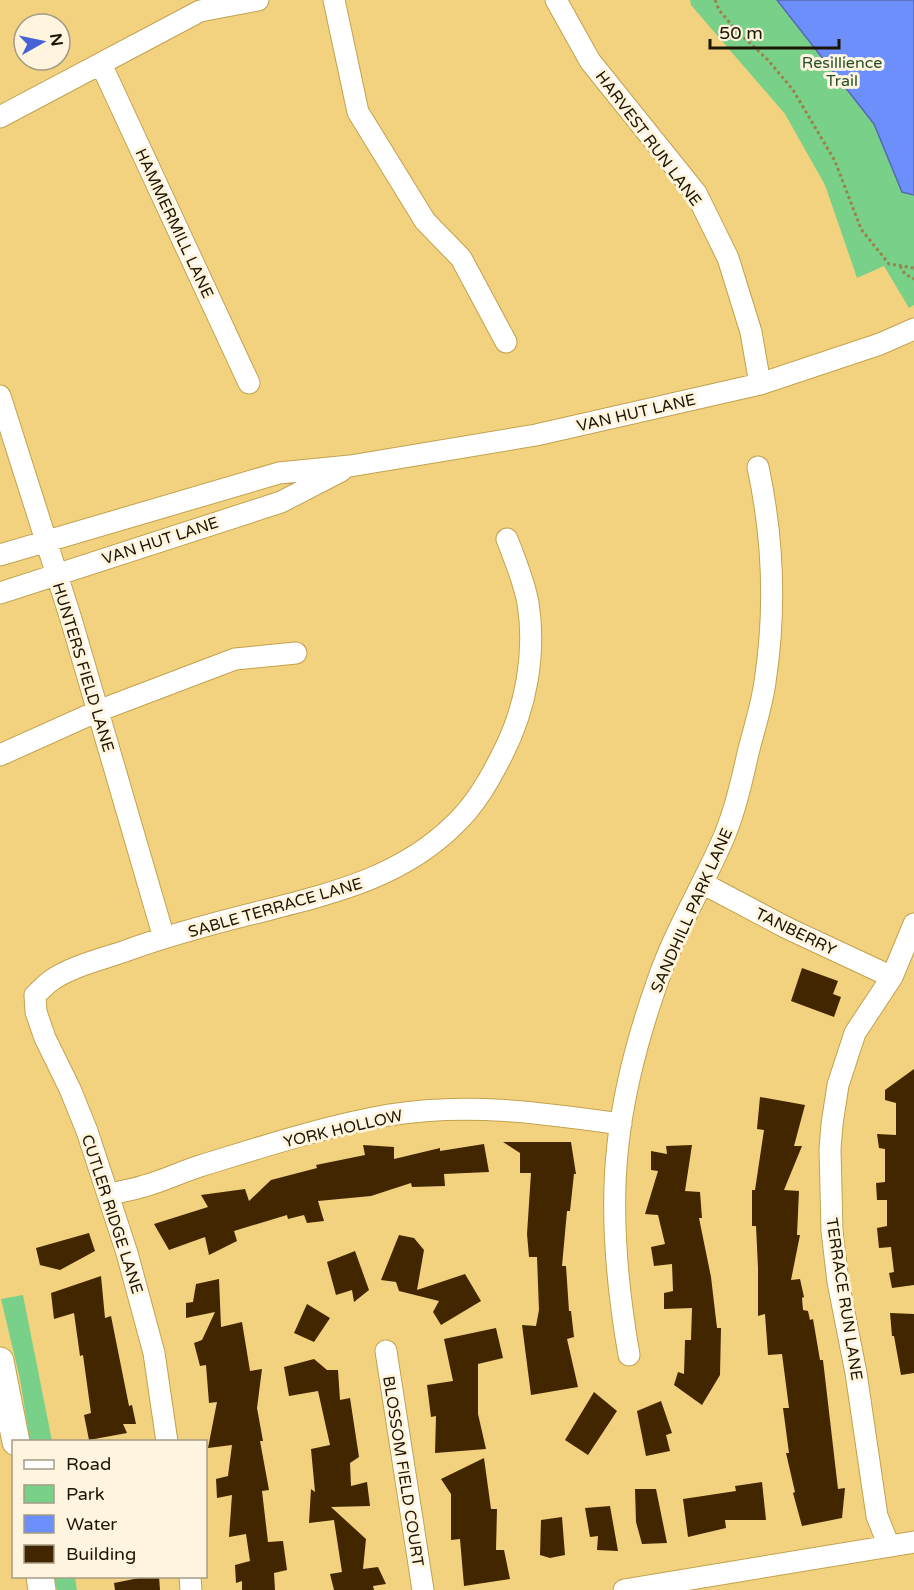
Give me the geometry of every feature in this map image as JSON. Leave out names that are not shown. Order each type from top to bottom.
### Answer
[{"type":"main road","points":[[0,1361],[16,1440]]},
{"type":"street","points":[[0,117],[200,11],[258,0]]},
{"type":"street","points":[[333,0],[358,112],[425,221],[461,258],[506,342]]},
{"type":"street","name":"HARVEST RUN LANE","points":[[556,0],[590,61],[696,193],[728,258],[751,332],[760,384]]},
{"type":"street","name":"HAMMERMILL LANE","points":[[101,64],[249,383]]},
{"type":"street","name":"VAN HUT LANE","points":[[0,555],[279,473],[350,466],[536,435],[760,384],[880,344],[914,329]]},
{"type":"street","name":"HUNTERS FIELD LANE","points":[[0,396],[98,711],[164,938]]},
{"type":"street","name":"VAN HUT LANE","points":[[0,592],[281,501],[350,466]]},
{"type":"street","name":"SANDHILL PARK LANE","points":[[630,1354],[619,1278],[616,1226],[618,1147],[621,1124],[636,1056],[657,982],[723,839],[736,805],[765,683],[771,619],[771,561],[768,520],[758,467]]},
{"type":"street","name":"SABLE TERRACE LANE","points":[[35,995],[53,979],[72,970],[164,938],[329,894],[388,873],[423,851],[455,824],[492,775],[511,737],[525,694],[530,652],[528,604],[507,539]]},
{"type":"street","points":[[0,755],[98,711],[235,660],[296,653]]},
{"type":"street","name":"TANBERRY","points":[[702,883],[787,928],[892,977]]},
{"type":"street","name":"TERRACE RUN LANE","points":[[889,1546],[877,1516],[856,1373],[838,1282],[832,1231],[830,1172],[832,1124],[842,1072],[855,1033],[892,977],[914,924]]},
{"type":"street","name":"CUTLER RIDGE LANE","points":[[35,995],[36,1012],[42,1029],[82,1120],[127,1253],[152,1346],[167,1440]]},
{"type":"street","name":"YORK HOLLOW","points":[[108,1194],[143,1186],[297,1137],[390,1115],[434,1110],[493,1108],[541,1112],[621,1124]]},
{"type":"street","name":"BLOSSOM FIELD COURT","points":[[386,1351],[423,1590]]},
{"type":"street","points":[[624,1590],[914,1542]]},
{"type":"path","points":[[715,0],[719,10],[735,29],[768,60],[793,90],[835,161],[861,229],[889,264],[914,268]]},
{"type":"path","points":[[900,266],[905,274],[914,279]]},
{"type":"green space","name":"Resillience Trail","points":[[690,0],[914,0],[914,305],[909,308],[884,266],[857,278],[825,185],[785,114],[691,5]]},
{"type":"green space","points":[[23,1295],[52,1440],[30,1440],[20,1379],[1,1299]]},
{"type":"green space","points":[[54,1578],[75,1578],[77,1590],[57,1590]]},
{"type":"water","points":[[777,0],[914,0],[914,195],[902,192],[874,124]]},
{"type":"building","points":[[802,968],[838,981],[833,994],[841,997],[834,1017],[791,1001]]},
{"type":"building","points":[[914,1069],[914,1285],[892,1288],[889,1273],[894,1272],[891,1247],[879,1248],[877,1228],[887,1226],[887,1200],[877,1200],[876,1183],[885,1182],[885,1149],[879,1148],[877,1134],[896,1135],[896,1103],[885,1100],[885,1090]]},
{"type":"building","points":[[760,1097],[805,1105],[794,1146],[802,1146],[784,1190],[799,1191],[797,1235],[800,1235],[791,1280],[800,1279],[804,1297],[802,1298],[803,1310],[808,1311],[810,1320],[813,1319],[820,1360],[823,1360],[838,1489],[845,1488],[842,1518],[802,1526],[786,1453],[789,1453],[783,1408],[789,1408],[782,1354],[768,1355],[765,1314],[758,1316],[756,1226],[752,1226],[752,1190],[755,1190],[764,1130],[757,1129]]},
{"type":"building","points":[[503,1142],[571,1142],[576,1174],[574,1174],[570,1211],[567,1211],[562,1266],[566,1266],[569,1311],[571,1311],[574,1337],[567,1339],[578,1387],[531,1395],[522,1325],[536,1326],[539,1310],[537,1257],[529,1257],[527,1234],[531,1173],[520,1173],[520,1153]]},
{"type":"building","points":[[484,1144],[489,1172],[444,1174],[445,1186],[412,1187],[411,1183],[371,1196],[318,1201],[324,1221],[307,1223],[304,1215],[288,1219],[287,1215],[234,1231],[237,1241],[209,1255],[205,1237],[169,1250],[154,1224],[208,1207],[201,1195],[245,1189],[249,1201],[271,1180],[317,1168],[316,1165],[365,1155],[363,1145],[394,1147],[394,1159],[440,1148],[440,1151]]},
{"type":"building","points":[[692,1145],[685,1191],[700,1192],[702,1218],[699,1218],[711,1277],[717,1328],[721,1328],[720,1375],[702,1405],[674,1385],[678,1372],[684,1374],[685,1340],[691,1340],[692,1308],[664,1309],[664,1293],[673,1291],[672,1264],[654,1266],[651,1247],[665,1244],[658,1215],[645,1214],[658,1171],[651,1170],[651,1151],[667,1154],[666,1146]]},
{"type":"building","points":[[89,1233],[95,1251],[60,1270],[40,1265],[36,1248]]},
{"type":"building","points":[[399,1235],[414,1238],[424,1250],[417,1290],[465,1274],[481,1301],[441,1325],[433,1312],[439,1301],[399,1291],[396,1282],[381,1280]]},
{"type":"building","points":[[355,1251],[369,1290],[354,1302],[352,1290],[336,1295],[327,1262]]},
{"type":"building","points":[[101,1276],[105,1318],[111,1316],[129,1406],[132,1405],[136,1424],[123,1424],[127,1433],[89,1440],[84,1415],[91,1413],[83,1355],[80,1356],[74,1313],[54,1319],[51,1293]]},
{"type":"building","points":[[219,1279],[221,1327],[242,1322],[250,1371],[262,1369],[257,1408],[263,1441],[260,1441],[269,1490],[262,1491],[268,1542],[283,1541],[287,1570],[274,1573],[275,1590],[242,1590],[242,1581],[236,1583],[235,1565],[250,1561],[246,1534],[229,1537],[232,1495],[217,1498],[216,1479],[228,1476],[232,1445],[208,1448],[217,1402],[209,1403],[206,1365],[200,1366],[194,1343],[202,1340],[215,1312],[186,1318],[186,1303],[193,1302],[196,1284]]},
{"type":"building","points":[[307,1304],[330,1318],[314,1342],[294,1333]]},
{"type":"building","points":[[890,1313],[914,1314],[914,1373],[901,1375],[894,1336],[892,1336]]},
{"type":"building","points":[[496,1328],[503,1358],[478,1364],[478,1414],[486,1449],[435,1453],[436,1416],[431,1417],[427,1385],[453,1381],[444,1339]]},
{"type":"building","points":[[314,1359],[327,1370],[338,1370],[340,1400],[350,1398],[359,1457],[350,1463],[351,1486],[367,1482],[370,1506],[331,1507],[366,1539],[363,1569],[378,1567],[386,1584],[373,1586],[374,1590],[334,1590],[330,1574],[342,1572],[334,1520],[309,1523],[311,1489],[315,1492],[311,1449],[330,1445],[318,1391],[289,1396],[284,1367]]},
{"type":"building","points":[[594,1392],[617,1411],[588,1455],[565,1440]]},
{"type":"building","points":[[661,1401],[672,1433],[666,1435],[670,1451],[646,1456],[637,1411]]},
{"type":"building","points":[[484,1458],[491,1509],[497,1509],[496,1550],[504,1550],[510,1579],[464,1586],[460,1539],[451,1540],[451,1494],[441,1479]]},
{"type":"building","points":[[762,1482],[766,1520],[725,1520],[726,1528],[688,1537],[683,1499],[736,1491],[735,1486]]},
{"type":"building","points":[[635,1489],[656,1489],[667,1543],[642,1544],[636,1522]]},
{"type":"building","points":[[610,1506],[618,1551],[597,1550],[598,1536],[590,1537],[585,1508]]},
{"type":"building","points":[[562,1517],[565,1555],[550,1558],[540,1555],[541,1520]]},
{"type":"building","points":[[139,1578],[159,1578],[160,1590],[115,1590],[114,1583]]}]
